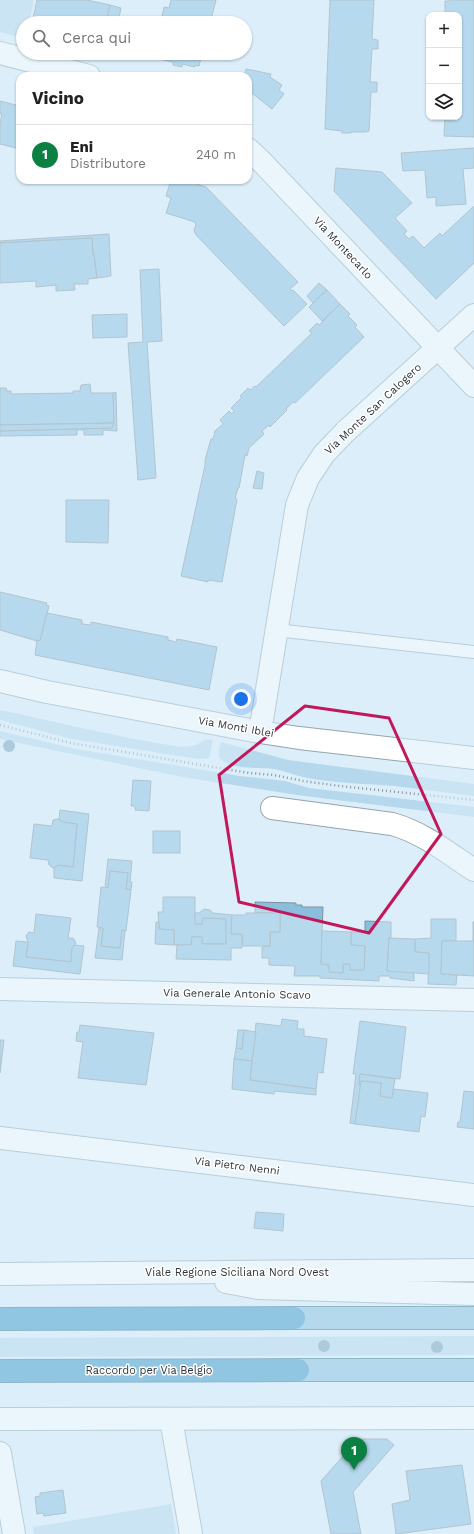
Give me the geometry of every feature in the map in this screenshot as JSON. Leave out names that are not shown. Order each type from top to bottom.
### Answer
[{"type":"highway","points":[[0,1319],[294,1318]]},
{"type":"highway","name":"Raccordo per Via Belgio","points":[[0,1371],[298,1370]]},
{"type":"main road","points":[[294,1318],[474,1318]]},
{"type":"main road","points":[[298,1370],[474,1370]]},
{"type":"street","points":[[0,53],[16,57]]},
{"type":"street","points":[[27,60],[74,72]]},
{"type":"street","name":"Via Montecarlo","points":[[252,153],[474,386]]},
{"type":"street","name":"Via Monte San Calogero","points":[[260,732],[297,505],[308,478],[324,454],[345,432],[474,315]]},
{"type":"street","name":"Via Monti Iblei","points":[[0,681],[47,692],[260,732],[299,738],[474,758]]},
{"type":"street","points":[[272,808],[392,824],[406,828],[419,834],[474,870]]},
{"type":"street","name":"Via Generale Antonio Scavo","points":[[0,989],[474,1000]]},
{"type":"street","name":"Via Pietro Nenni","points":[[0,1138],[474,1195]]},
{"type":"street","name":"Viale Regione Siciliana Nord Ovest","points":[[0,1274],[474,1270]]},
{"type":"street","points":[[172,1272],[258,1288],[474,1294]]},
{"type":"street","points":[[0,1419],[474,1418]]},
{"type":"street","points":[[171,1419],[191,1534]]},
{"type":"street","points":[[0,1453],[14,1534]]},
{"type":"lane","points":[[276,630],[474,652]]},
{"type":"path","points":[[0,725],[71,743],[249,773],[274,775],[303,781],[474,800]]},
{"type":"highlighted area","points":[[305,706],[389,718],[441,834],[369,933],[239,902],[219,775]]},
{"type":"shaded area","points":[[0,0],[34,0],[31,16],[16,16],[16,36],[0,32]]},
{"type":"shaded area","points":[[0,710],[109,734],[182,747],[196,745],[206,740],[213,740],[209,758],[198,759],[72,739],[0,720]]},
{"type":"shaded area","points":[[0,731],[76,749],[240,776],[285,781],[309,788],[474,807],[474,817],[297,795],[182,777],[0,739]]},
{"type":"shaded area","points":[[221,742],[288,760],[474,784],[474,796],[395,786],[318,780],[274,769],[235,766],[223,761],[219,757],[219,747]]},
{"type":"shaded area","points":[[474,1336],[474,1355],[0,1357],[0,1338]]},
{"type":"shaded area","points":[[171,1504],[176,1534],[34,1534],[33,1527]]},
{"type":"building","points":[[37,0],[87,0],[110,5],[108,16],[34,16]]},
{"type":"building","points":[[171,0],[216,0],[212,16],[162,16],[164,7],[169,8]]},
{"type":"building","points":[[330,0],[374,0],[372,39],[378,40],[378,49],[372,49],[370,82],[377,82],[377,92],[371,92],[369,131],[366,132],[342,133],[342,131],[325,129]]},
{"type":"building","points":[[474,0],[474,137],[444,136],[445,120],[462,120],[462,12],[445,12],[445,1]]},
{"type":"building","points":[[110,5],[121,8],[119,16],[108,16]]},
{"type":"building","points":[[164,60],[200,60],[199,66],[195,65],[195,67],[182,64],[182,67],[173,65],[173,62]]},
{"type":"building","points":[[246,69],[271,74],[270,77],[282,85],[279,90],[284,94],[272,109],[252,93],[252,72],[245,72]]},
{"type":"building","points":[[0,101],[16,105],[16,148],[0,144],[0,123],[2,114],[0,114]]},
{"type":"building","points":[[474,148],[474,168],[463,169],[466,204],[436,206],[436,197],[427,198],[425,170],[403,171],[401,153]]},
{"type":"building","points":[[336,168],[382,172],[412,203],[395,218],[407,231],[404,234],[409,239],[413,236],[424,248],[440,233],[442,236],[474,206],[474,263],[436,299],[334,191]]},
{"type":"building","points":[[170,184],[196,184],[206,187],[298,282],[290,289],[292,291],[293,290],[307,304],[284,326],[196,235],[194,230],[196,225],[195,222],[166,213],[171,198],[166,196]]},
{"type":"building","points":[[109,234],[111,276],[97,278],[92,238],[0,243],[0,241]]},
{"type":"building","points":[[92,238],[97,278],[88,279],[88,284],[74,284],[75,290],[56,291],[56,285],[36,287],[36,281],[0,283],[0,243]]},
{"type":"building","points":[[159,269],[162,341],[147,342],[156,478],[138,480],[128,343],[143,342],[140,270]]},
{"type":"building","points":[[319,283],[327,290],[313,303],[307,296]]},
{"type":"building","points":[[327,290],[340,304],[322,321],[309,307]]},
{"type":"building","points":[[340,304],[350,314],[348,316],[357,325],[355,327],[364,337],[295,403],[293,402],[270,427],[269,425],[262,431],[264,434],[249,448],[247,456],[245,455],[239,488],[235,498],[237,499],[222,582],[208,580],[208,582],[181,576],[205,460],[215,431],[223,424],[220,420],[229,411],[232,414],[234,411],[231,408],[242,397],[240,396],[248,388],[250,390],[255,386],[256,387],[312,333],[309,331],[317,323],[319,325]]},
{"type":"building","points":[[127,314],[127,337],[93,338],[92,315]]},
{"type":"building","points":[[90,384],[91,393],[113,393],[114,423],[0,425],[0,388],[6,388],[7,391],[11,391],[11,394],[73,393],[73,391],[80,391],[81,385]]},
{"type":"building","points":[[116,392],[117,431],[103,430],[103,435],[84,435],[84,430],[77,430],[77,435],[0,436],[0,431],[112,428],[114,423],[113,393]]},
{"type":"building","points":[[114,423],[112,428],[0,431],[0,425]]},
{"type":"building","points":[[257,471],[264,473],[262,489],[253,488]]},
{"type":"building","points":[[66,500],[109,500],[108,543],[66,542]]},
{"type":"building","points":[[0,592],[47,603],[46,605],[49,606],[40,641],[0,630]]},
{"type":"building","points":[[47,613],[82,620],[82,624],[91,625],[91,622],[168,637],[168,640],[176,642],[177,639],[217,647],[209,690],[35,655],[37,640],[40,641]]},
{"type":"building","points":[[133,780],[151,781],[149,811],[135,810],[135,806],[131,806]]},
{"type":"building","points":[[60,810],[89,814],[82,881],[54,878],[54,868],[59,865],[73,867],[77,824],[63,822],[59,819]]},
{"type":"building","points":[[58,819],[63,822],[77,824],[73,867],[59,865],[53,868],[49,865],[48,860],[30,858],[34,824],[52,826],[53,820]]},
{"type":"building","points":[[153,831],[180,831],[180,853],[153,853]]},
{"type":"building","points":[[108,859],[132,861],[130,882],[132,882],[131,890],[126,889],[128,873],[110,871],[108,888],[105,888]]},
{"type":"building","points":[[110,871],[128,873],[126,889],[131,890],[126,931],[122,930],[120,948],[101,946],[103,928],[97,927],[101,887],[108,888]]},
{"type":"building","points":[[163,897],[195,897],[195,924],[202,924],[203,918],[226,919],[226,944],[202,944],[202,937],[192,937],[191,945],[174,945],[174,930],[159,929],[158,912],[163,912]]},
{"type":"building","points":[[255,902],[296,903],[296,905],[302,905],[302,907],[323,907],[321,964],[329,965],[329,972],[343,973],[343,964],[350,964],[350,970],[364,970],[365,946],[351,945],[351,932],[365,932],[365,921],[391,922],[391,939],[389,938],[387,971],[414,972],[414,981],[390,978],[390,976],[379,976],[379,981],[320,978],[320,976],[294,976],[295,966],[269,965],[269,958],[262,958],[262,947],[270,946],[270,932],[280,932],[280,913],[255,913]]},
{"type":"building","points":[[204,909],[210,910],[213,913],[232,915],[231,934],[242,934],[242,948],[231,948],[231,960],[176,959],[177,945],[191,945],[192,937],[202,937],[202,944],[226,944],[226,919],[203,918],[202,924],[195,924],[195,913],[199,913]]},
{"type":"building","points":[[246,913],[280,913],[280,932],[270,932],[270,946],[243,946],[242,934],[231,934],[232,915],[246,915]]},
{"type":"building","points":[[36,914],[71,918],[68,938],[73,938],[76,943],[72,948],[71,962],[26,957],[28,942],[26,936],[29,932],[34,933]]},
{"type":"building","points":[[431,919],[456,919],[456,941],[442,941],[441,974],[457,975],[456,985],[428,984],[429,953],[415,952],[415,939],[431,938]]},
{"type":"building","points":[[156,922],[159,922],[159,929],[174,930],[174,945],[155,944]]},
{"type":"building","points":[[474,922],[474,941],[473,941]]},
{"type":"building","points":[[99,928],[103,928],[101,946],[120,948],[122,930],[125,931],[122,960],[95,958]]},
{"type":"building","points":[[322,931],[351,932],[351,945],[365,946],[364,970],[350,970],[350,964],[343,964],[343,973],[329,972],[329,965],[321,964]]},
{"type":"building","points":[[389,938],[415,939],[415,952],[429,953],[429,974],[387,971]]},
{"type":"building","points":[[16,941],[28,942],[26,957],[71,962],[72,948],[75,945],[84,946],[80,974],[13,966]]},
{"type":"building","points":[[442,941],[474,941],[474,976],[441,974]]},
{"type":"building","points":[[282,1019],[298,1021],[297,1029],[304,1029],[304,1036],[327,1039],[323,1073],[318,1072],[316,1089],[250,1080],[256,1023],[281,1026]]},
{"type":"building","points":[[360,1021],[406,1027],[400,1079],[360,1074],[359,1085],[361,1085],[355,1124],[350,1123],[356,1074],[353,1074]]},
{"type":"building","points":[[80,1025],[154,1033],[146,1085],[78,1078],[83,1042],[76,1041],[77,1032],[79,1032]]},
{"type":"building","points":[[238,1030],[244,1030],[242,1049],[236,1048]]},
{"type":"building","points":[[244,1030],[256,1032],[252,1061],[234,1059],[236,1048],[242,1049]]},
{"type":"building","points":[[0,1040],[4,1040],[0,1073]]},
{"type":"building","points":[[234,1059],[252,1061],[250,1080],[316,1089],[316,1095],[275,1091],[274,1094],[232,1089]]},
{"type":"building","points":[[360,1074],[395,1079],[392,1098],[380,1096],[381,1083],[361,1081],[361,1085],[359,1085]]},
{"type":"building","points":[[361,1081],[381,1083],[380,1096],[392,1098],[394,1089],[428,1093],[425,1117],[421,1116],[419,1132],[355,1124]]},
{"type":"building","points":[[464,1091],[474,1092],[474,1129],[457,1127],[458,1122],[460,1122]]},
{"type":"building","points":[[256,1212],[284,1214],[283,1231],[254,1228]]},
{"type":"building","points":[[358,1439],[387,1439],[394,1445],[353,1492],[361,1534],[331,1534],[321,1481]]},
{"type":"building","points":[[462,1465],[471,1524],[396,1534],[392,1504],[410,1500],[406,1471]]},
{"type":"building","points":[[63,1490],[66,1513],[44,1516],[43,1513],[37,1514],[35,1497],[40,1496],[40,1493]]},
{"type":"place","name":"Eni","points":[[354,1470]]}]
